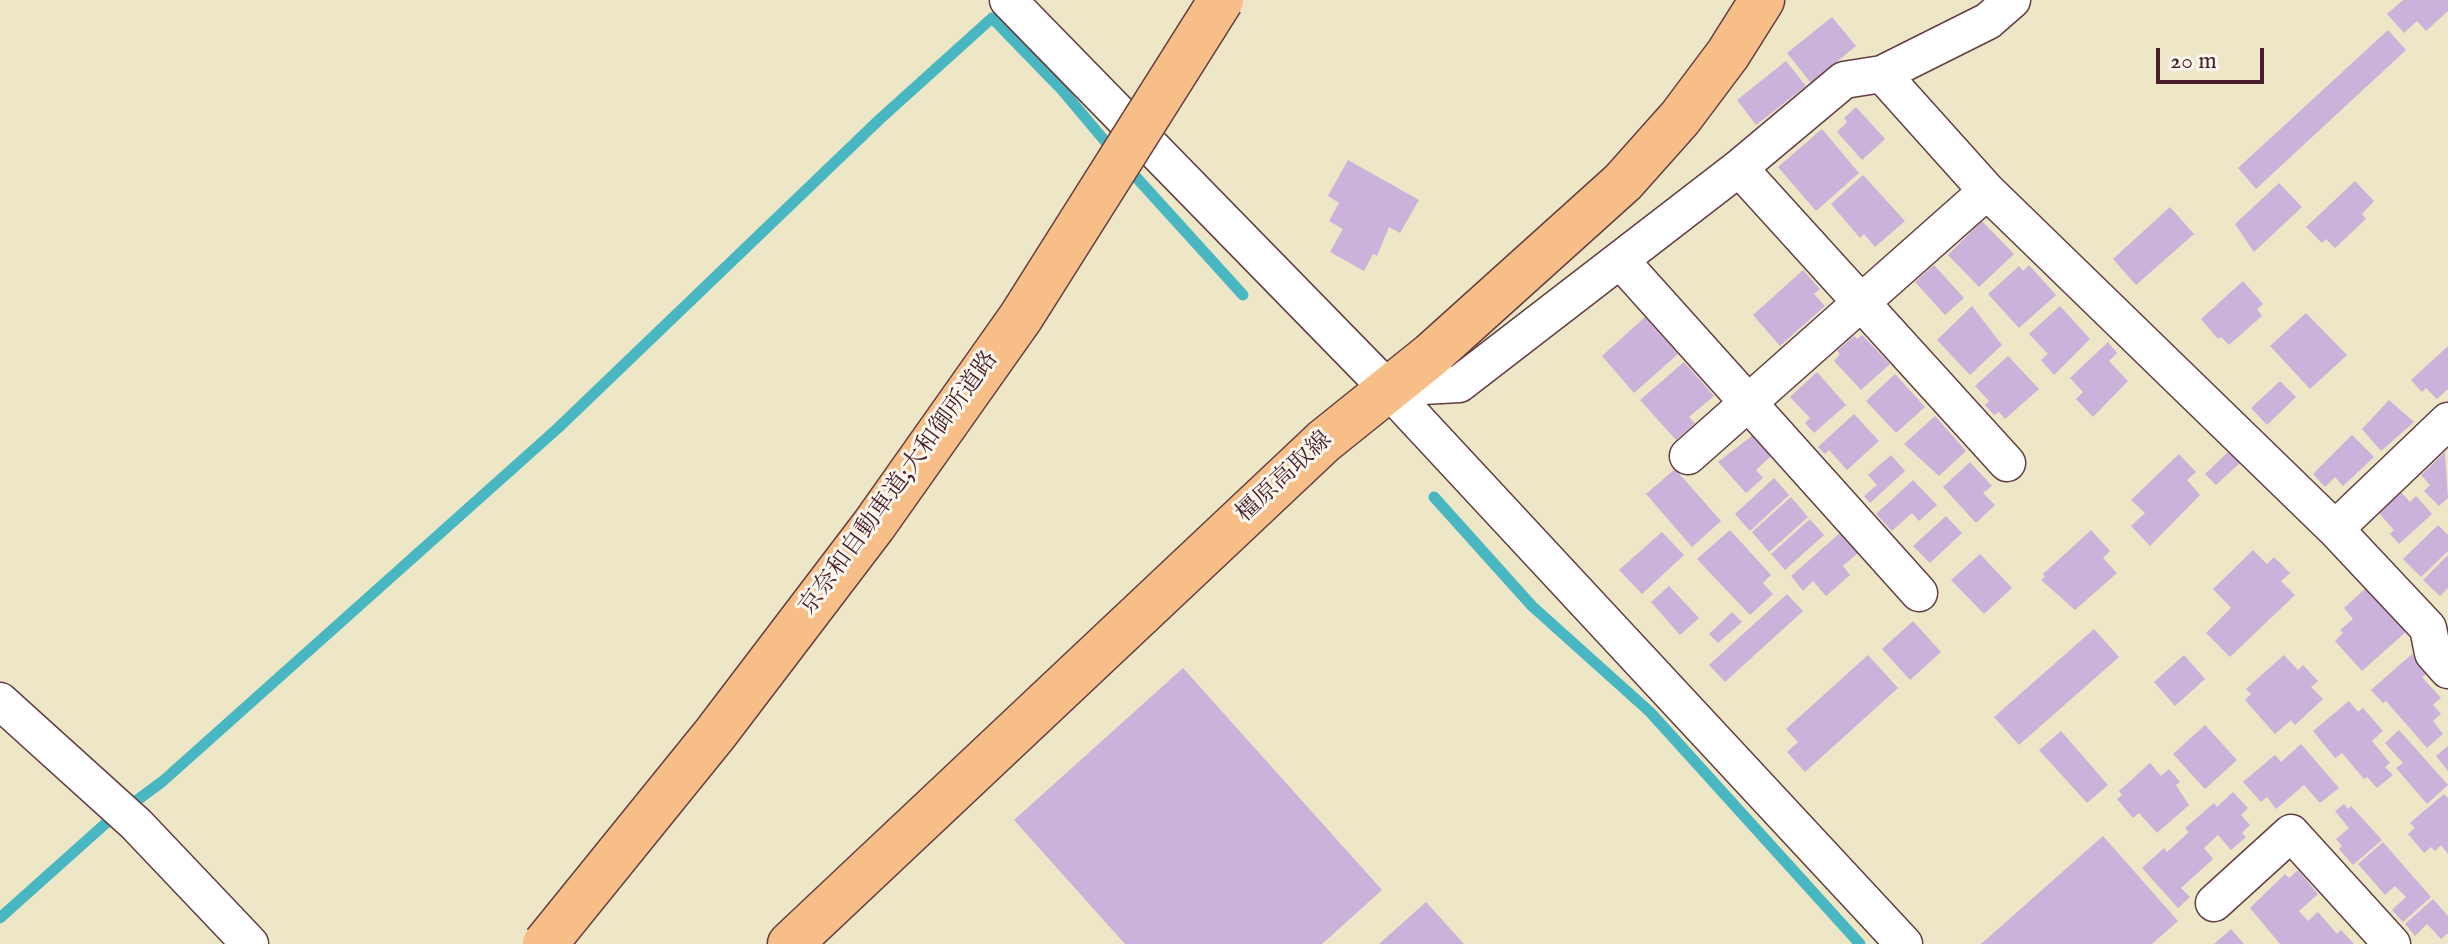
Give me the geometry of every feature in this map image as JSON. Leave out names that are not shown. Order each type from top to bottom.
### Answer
[{"type":"main road","name":"京奈和自動車道;大和御所道路","points":[[545,944],[715,734],[874,525],[1021,317],[1221,0]]},
{"type":"main road","name":"橿原高取線","points":[[790,944],[1324,441],[1431,355],[1623,182],[1680,118],[1728,54],[1762,0]]},
{"type":"street","points":[[1008,0],[1387,388],[1904,944]]},
{"type":"street","points":[[1387,388],[1459,384],[1739,168],[1844,80],[1882,74],[1988,21],[2012,0]]},
{"type":"street","points":[[1882,74],[1987,191],[2335,529],[2438,619],[2433,653],[2448,670]]},
{"type":"street","points":[[1739,168],[2007,463]]},
{"type":"street","points":[[1688,456],[1987,191]]},
{"type":"street","points":[[1620,260],[1919,593]]},
{"type":"street","points":[[2335,529],[2448,421]]},
{"type":"street","points":[[0,701],[124,813],[250,944]]},
{"type":"street","points":[[2214,903],[2291,833],[2392,944]]},
{"type":"building","points":[[2403,0],[2448,0],[2448,11],[2426,31],[2417,21],[2404,33],[2387,14]]},
{"type":"building","points":[[1832,17],[1856,46],[1811,83],[1787,53]]},
{"type":"building","points":[[2388,30],[2406,50],[2256,189],[2238,168]]},
{"type":"building","points":[[1786,61],[1806,86],[1756,125],[1737,100]]},
{"type":"building","points":[[1856,107],[1885,139],[1862,160],[1837,132],[1847,122],[1844,118]]},
{"type":"building","points":[[1822,129],[1859,173],[1816,211],[1778,167]]},
{"type":"building","points":[[1348,160],[1419,200],[1400,233],[1389,227],[1377,256],[1373,254],[1364,271],[1330,252],[1343,229],[1329,221],[1339,203],[1328,196]]},
{"type":"building","points":[[1863,175],[1905,221],[1875,247],[1864,234],[1860,238],[1831,204]]},
{"type":"building","points":[[2355,181],[2374,201],[2362,214],[2366,219],[2335,248],[2326,239],[2322,243],[2306,227]]},
{"type":"building","points":[[2279,183],[2302,207],[2254,252],[2235,224]]},
{"type":"building","points":[[2170,207],[2194,234],[2136,285],[2113,259]]},
{"type":"building","points":[[1982,221],[2014,254],[1979,287],[1948,255]]},
{"type":"building","points":[[1934,265],[1964,298],[1945,315],[1915,282]]},
{"type":"building","points":[[2029,265],[2056,295],[2019,328],[1988,294],[2019,266],[2023,271]]},
{"type":"building","points":[[1803,270],[1820,289],[1814,294],[1825,306],[1780,346],[1753,315]]},
{"type":"building","points":[[2243,281],[2263,304],[2257,309],[2262,316],[2229,345],[2221,337],[2218,339],[2201,319]]},
{"type":"building","points":[[1972,306],[2002,345],[1970,375],[1937,340]]},
{"type":"building","points":[[2060,306],[2090,339],[2054,375],[2041,360],[2048,354],[2029,334]]},
{"type":"building","points":[[2306,313],[2347,355],[2310,389],[2270,346]]},
{"type":"building","points":[[1645,317],[1678,354],[1634,393],[1602,356]]},
{"type":"building","points":[[1862,335],[1890,364],[1861,390],[1834,361],[1840,354],[1837,351],[1854,336],[1857,339]]},
{"type":"building","points":[[2108,342],[2117,353],[2109,361],[2128,381],[2093,417],[2076,399],[2083,392],[2070,378]]},
{"type":"building","points":[[2448,346],[2448,389],[2437,399],[2426,388],[2422,392],[2411,380]]},
{"type":"building","points":[[2008,356],[2039,389],[2005,419],[1999,412],[1994,415],[1985,405],[1989,401],[1975,386]]},
{"type":"building","points":[[1684,362],[1714,396],[1689,417],[1695,423],[1676,440],[1640,400]]},
{"type":"building","points":[[1817,372],[1846,405],[1814,433],[1805,423],[1810,418],[1790,397]]},
{"type":"building","points":[[1895,374],[1925,407],[1896,433],[1866,401]]},
{"type":"building","points":[[2280,381],[2296,397],[2267,425],[2251,408]]},
{"type":"building","points":[[2389,400],[2414,422],[2381,451],[2362,429]]},
{"type":"building","points":[[1854,414],[1879,441],[1847,470],[1829,450],[1825,454],[1818,447]]},
{"type":"building","points":[[1935,416],[1966,451],[1939,476],[1904,444]]},
{"type":"building","points":[[1753,435],[1771,456],[1756,470],[1763,478],[1746,493],[1718,462]]},
{"type":"building","points":[[2352,435],[2374,457],[2343,486],[2335,477],[2325,487],[2313,474]]},
{"type":"building","points":[[2230,450],[2241,462],[2216,485],[2205,474]]},
{"type":"building","points":[[2445,452],[2448,498],[2439,506],[2424,491],[2430,485],[2421,475]]},
{"type":"building","points":[[2179,454],[2196,472],[2187,480],[2200,495],[2150,546],[2131,526],[2145,513],[2131,500]]},
{"type":"building","points":[[1891,455],[1905,471],[1870,503],[1864,496],[1877,485],[1868,475]]},
{"type":"building","points":[[1970,462],[1992,486],[1983,493],[1995,505],[1976,523],[1943,487]]},
{"type":"building","points":[[1675,469],[1721,521],[1692,547],[1646,494]]},
{"type":"building","points":[[1774,478],[1789,495],[1750,531],[1735,514]]},
{"type":"building","points":[[1913,480],[1937,505],[1919,521],[1912,513],[1892,531],[1876,514]]},
{"type":"building","points":[[2401,492],[2410,502],[2416,496],[2432,514],[2399,544],[2390,534],[2394,530],[2379,513]]},
{"type":"building","points":[[1791,497],[1808,517],[1769,552],[1752,532]]},
{"type":"building","points":[[1946,516],[1962,533],[1930,563],[1913,546]]},
{"type":"building","points":[[1810,519],[1824,535],[1785,570],[1771,554]]},
{"type":"building","points":[[2438,525],[2448,535],[2448,551],[2421,577],[2403,559]]},
{"type":"building","points":[[1730,530],[1771,575],[1763,583],[1773,594],[1750,615],[1697,559]]},
{"type":"building","points":[[2091,530],[2110,551],[2103,558],[2117,573],[2075,610],[2041,580],[2045,577],[2043,574]]},
{"type":"building","points":[[1662,532],[1684,555],[1642,594],[1619,570]]},
{"type":"building","points":[[1840,533],[1858,553],[1843,566],[1850,575],[1826,596],[1813,581],[1803,591],[1791,576]]},
{"type":"building","points":[[2253,550],[2267,564],[2274,557],[2290,573],[2281,581],[2295,595],[2230,657],[2206,633],[2231,608],[2213,589]]},
{"type":"building","points":[[1980,554],[2012,588],[1984,614],[1951,580]]},
{"type":"building","points":[[2448,555],[2448,588],[2440,596],[2423,580]]},
{"type":"building","points":[[1669,586],[1699,618],[1680,635],[1651,602]]},
{"type":"building","points":[[2367,587],[2407,631],[2362,671],[2335,641],[2343,633],[2340,630],[2353,619],[2344,608]]},
{"type":"building","points":[[1787,594],[1803,611],[1725,682],[1709,665]]},
{"type":"building","points":[[1732,612],[1742,622],[1718,643],[1709,634]]},
{"type":"building","points":[[1913,621],[1941,652],[1910,680],[1882,649]]},
{"type":"building","points":[[2094,629],[2119,657],[2019,745],[1994,717]]},
{"type":"building","points":[[2412,654],[2428,673],[2422,677],[2441,698],[2433,705],[2441,714],[2433,721],[2443,734],[2427,748],[2386,701],[2383,703],[2371,690]]},
{"type":"building","points":[[1868,655],[1898,688],[1805,772],[1787,752],[1798,742],[1786,729]]},
{"type":"building","points":[[2184,655],[2205,679],[2175,706],[2154,682]]},
{"type":"building","points":[[2284,655],[2298,670],[2303,665],[2318,681],[2311,687],[2323,699],[2295,725],[2291,720],[2275,734],[2245,700],[2251,694],[2246,689]]},
{"type":"building","points":[[1183,668],[1382,890],[1322,944],[1125,944],[1014,820]]},
{"type":"building","points":[[2349,701],[2358,712],[2363,708],[2383,731],[2372,741],[2390,763],[2385,767],[2393,775],[2377,788],[2367,777],[2364,779],[2342,753],[2335,758],[2313,731]]},
{"type":"building","points":[[2205,725],[2237,760],[2205,789],[2173,754]]},
{"type":"building","points":[[2399,730],[2448,785],[2427,804],[2396,768],[2403,763],[2385,743]]},
{"type":"building","points":[[2061,731],[2108,785],[2087,803],[2039,750]]},
{"type":"building","points":[[2301,744],[2339,788],[2320,803],[2304,785],[2276,809],[2267,797],[2261,802],[2243,782],[2275,755],[2281,762]]},
{"type":"building","points":[[2448,746],[2448,771],[2436,756]]},
{"type":"building","points":[[2150,763],[2161,776],[2169,769],[2180,782],[2176,785],[2189,805],[2157,833],[2139,813],[2133,818],[2117,799],[2122,795],[2119,791]]},
{"type":"building","points":[[2233,792],[2248,808],[2241,815],[2250,825],[2242,833],[2246,837],[2231,850],[2218,835],[2204,848],[2213,859],[2181,888],[2190,897],[2178,908],[2142,868],[2164,848],[2167,852],[2189,832],[2185,828],[2214,803],[2217,807]]},
{"type":"building","points":[[2444,794],[2448,798],[2448,854],[2441,845],[2435,851],[2431,847],[2424,853],[2408,834],[2415,828],[2410,823]]},
{"type":"building","points":[[2344,804],[2348,809],[2351,806],[2382,840],[2353,865],[2339,849],[2342,846],[2336,839],[2349,828],[2335,811]]},
{"type":"building","points":[[2103,836],[2178,921],[2152,944],[1981,944]]},
{"type":"building","points":[[2383,842],[2431,897],[2403,922],[2392,910],[2406,897],[2395,886],[2385,895],[2358,864]]},
{"type":"building","points":[[2298,870],[2318,894],[2299,911],[2308,921],[2318,912],[2337,934],[2341,930],[2354,944],[2280,944],[2250,908],[2285,874],[2289,878]]},
{"type":"building","points":[[2433,899],[2448,916],[2448,933],[2441,939],[2427,924],[2415,936],[2405,924]]},
{"type":"building","points":[[1426,902],[1464,944],[1379,944]]},
{"type":"building","points":[[2231,929],[2244,944],[2214,944]]},
{"type":"waterway","points":[[0,918],[105,824],[163,781],[558,428],[880,119],[992,18],[1062,90],[1115,153]]},
{"type":"waterway","points":[[1126,166],[1243,295]]},
{"type":"waterway","points":[[1434,497],[1532,606],[1650,712],[1860,944]]}]
